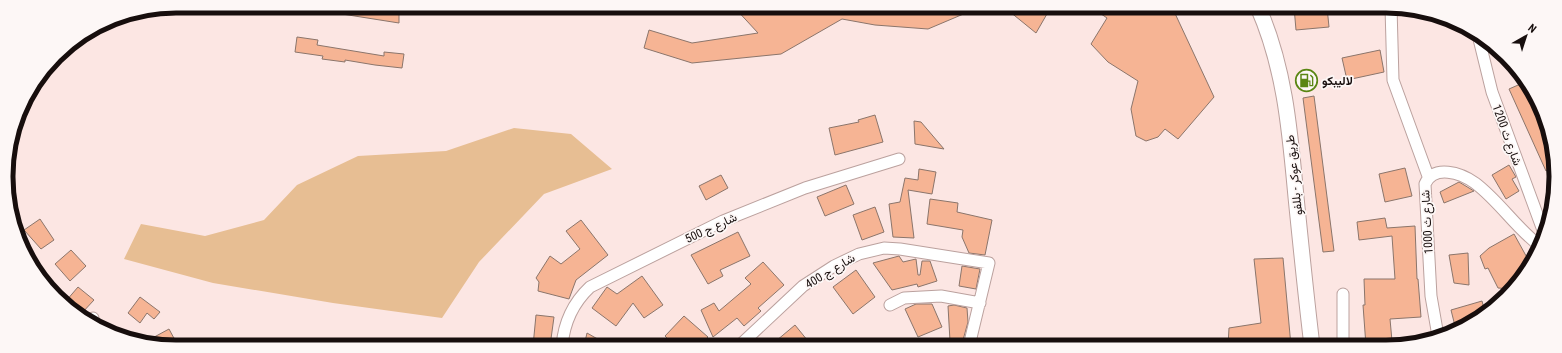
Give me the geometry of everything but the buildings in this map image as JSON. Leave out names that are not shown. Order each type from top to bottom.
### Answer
[{"type":"street","name":"طريق عوكر - بللفو","points":[[1260,13],[1280,70],[1285,98],[1311,340]]},
{"type":"street","points":[[1391,13],[1393,80],[1428,176]]},
{"type":"street","name":"شارع ث 1200","points":[[1480,44],[1492,92],[1541,225]]},
{"type":"street","name":"شارع ج 500","points":[[563,340],[565,326],[572,310],[582,294],[590,287],[722,221],[805,188],[899,159]]},
{"type":"street","name":"شارع ث 1000","points":[[1437,331],[1430,296],[1425,184],[1428,176],[1437,172],[1447,171],[1475,183],[1536,242]]},
{"type":"street","name":"شارع ج 400","points":[[745,340],[803,286],[834,266],[859,254],[884,248],[900,249],[989,263],[980,303]]},
{"type":"street","points":[[1343,294],[1343,340]]},
{"type":"street","points":[[890,305],[904,298],[941,296],[980,303],[971,340]]},
{"type":"shaded area","points":[[514,128],[571,134],[612,169],[544,194],[479,262],[442,318],[333,303],[213,283],[124,259],[141,224],[205,236],[264,220],[297,185],[358,156],[446,151]]},
{"type":"place","name":"لاليبكو","points":[[1306,81]]}]
